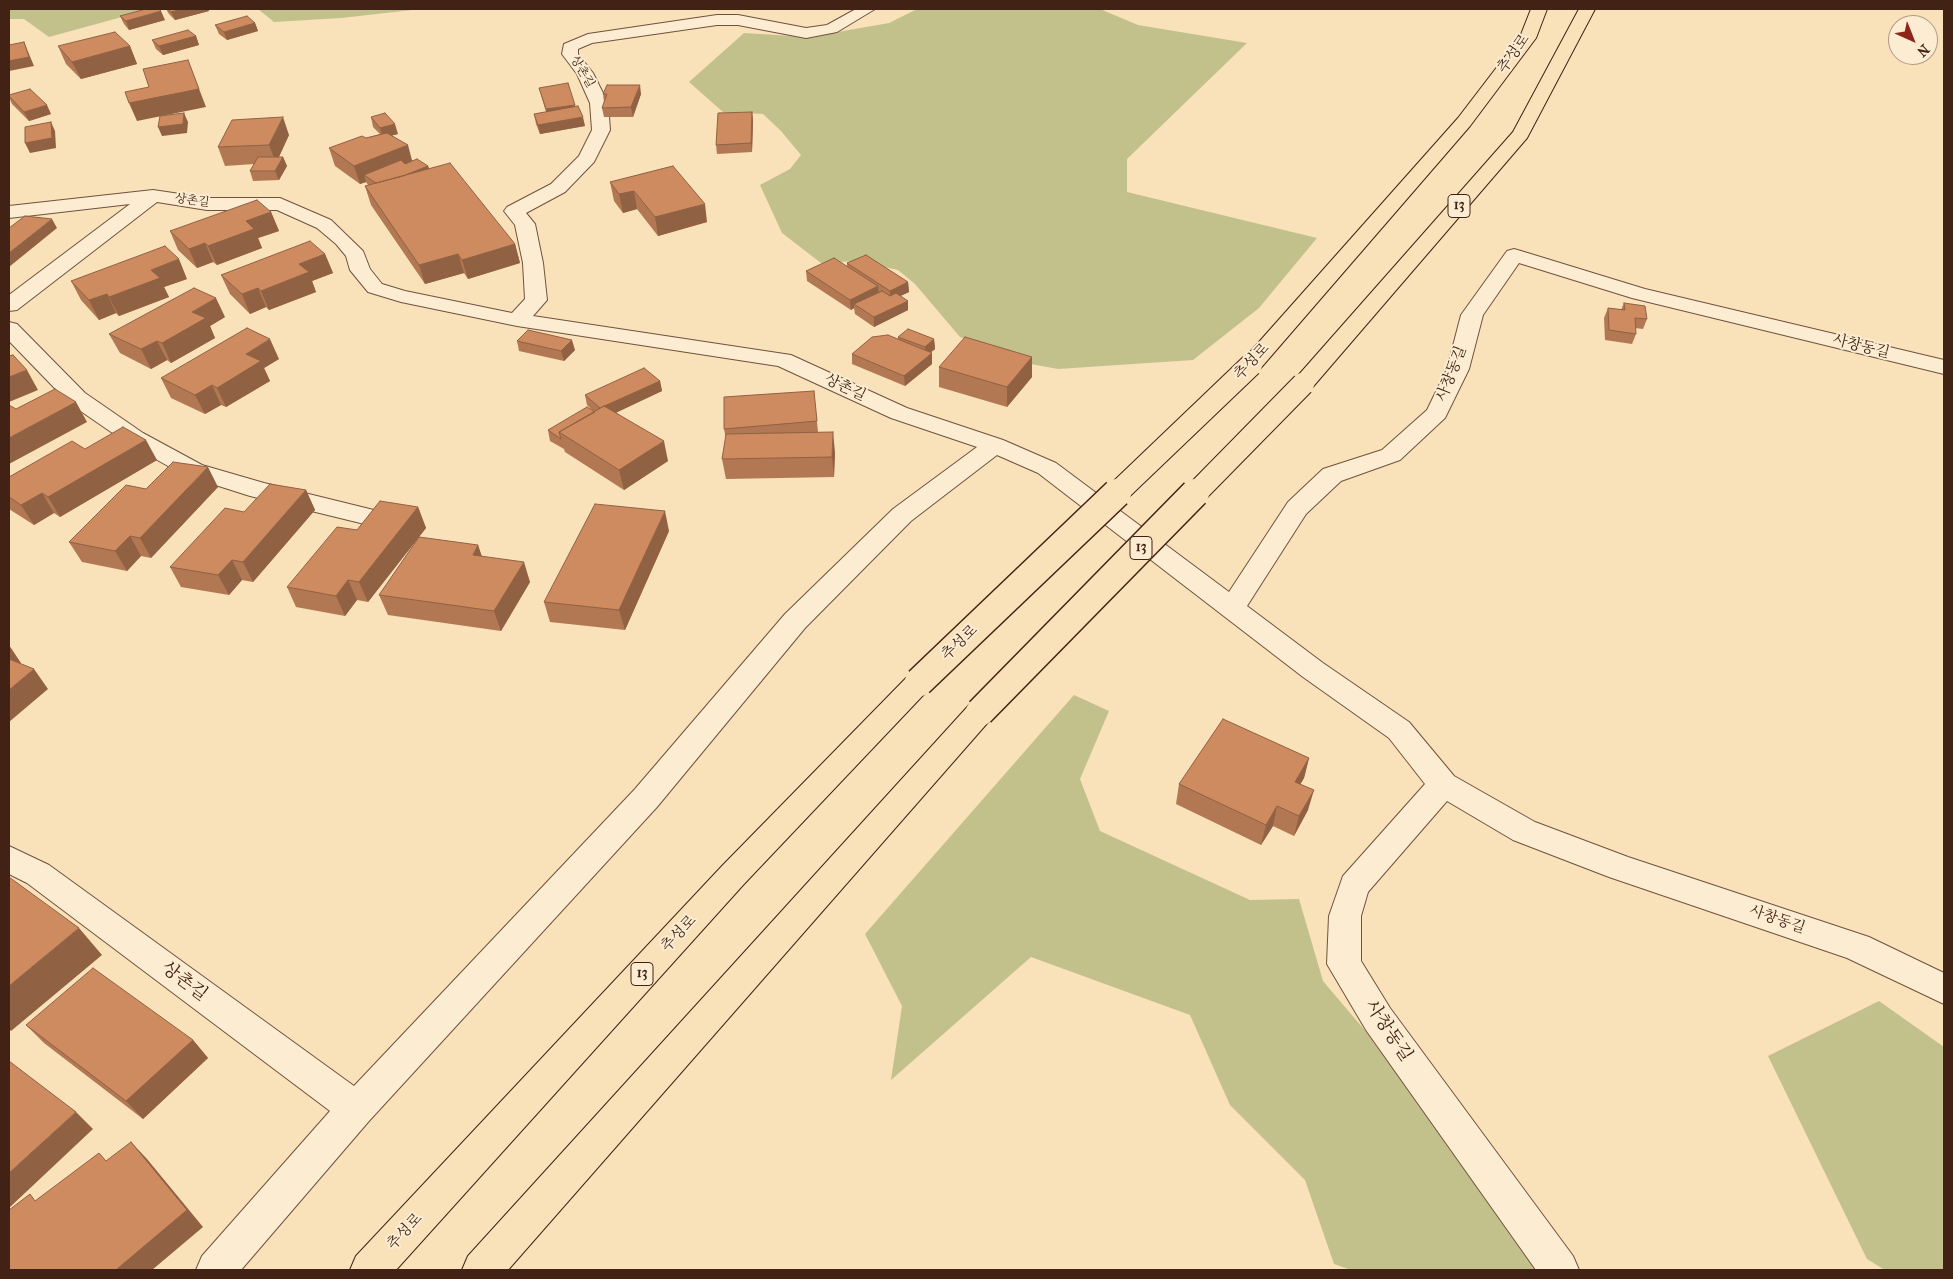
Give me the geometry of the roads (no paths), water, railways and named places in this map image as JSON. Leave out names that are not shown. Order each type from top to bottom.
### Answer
[{"type":"main road","name":"추성로","points":[[370,1270],[733,875],[919,682],[1251,365],[1464,122],[1528,38],[1539,9]]},
{"type":"main road","name":"13","points":[[482,1270],[980,712],[1302,384],[1521,134],[1587,9]]},
{"type":"street","name":"상촌길","points":[[517,320],[536,300],[533,263],[525,224],[514,211],[558,188],[587,158],[602,130],[599,103],[585,73],[570,54],[570,47],[588,39],[717,20],[738,20],[806,33],[831,29],[867,9]]},
{"type":"street","name":"상촌길","points":[[9,212],[153,196],[207,204],[280,204],[324,224],[343,240],[356,255],[360,270],[375,288],[401,296],[517,320],[784,360],[899,414],[995,445],[1047,468],[1232,608]]},
{"type":"street","points":[[9,305],[153,196]]},
{"type":"street","name":"사창동길","points":[[1944,367],[1639,294],[1514,255],[1472,315],[1458,369],[1437,413],[1391,455],[1332,475],[1297,508],[1232,608],[1313,670],[1399,730],[1444,784],[1524,830],[1620,868],[1857,947],[1944,989]]},
{"type":"street","points":[[9,329],[78,398],[135,438],[193,470],[259,490],[385,521]]},
{"type":"street","points":[[216,1270],[356,1109],[646,798],[795,621],[902,515],[995,445]]},
{"type":"street","name":"사창동길","points":[[1444,784],[1354,886],[1345,916],[1344,964],[1378,1018],[1559,1270]]},
{"type":"street","name":"상촌길","points":[[9,859],[38,874],[356,1109]]}]
